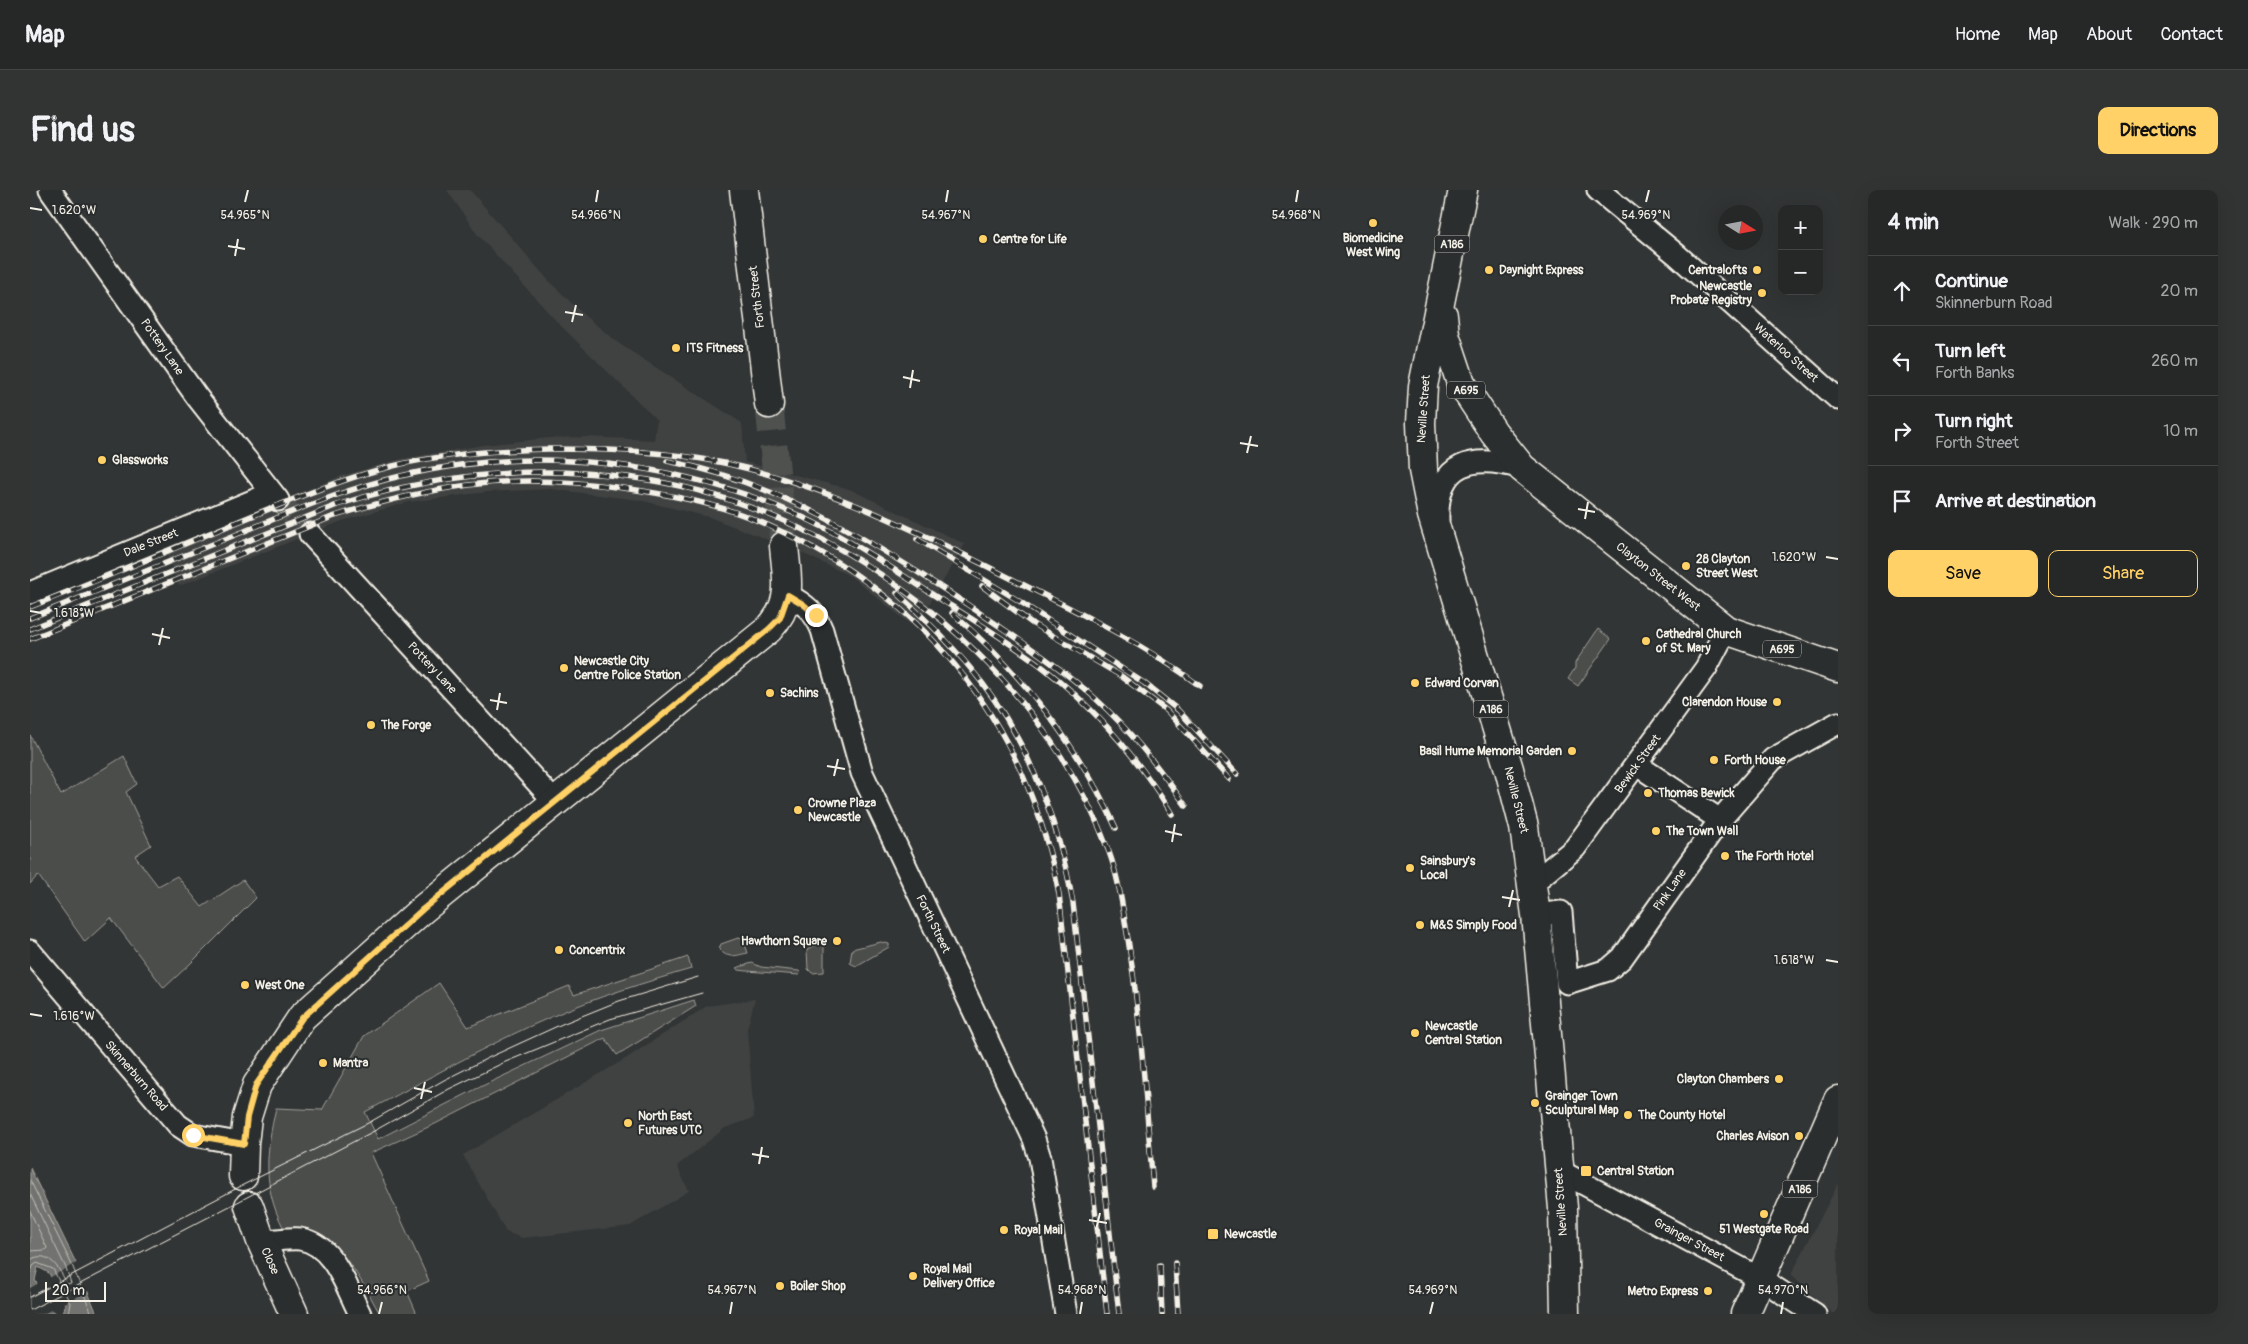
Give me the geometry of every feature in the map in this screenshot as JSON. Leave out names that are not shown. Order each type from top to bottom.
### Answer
[{"type":"main road","name":"Forth Street","points":[[744,190],[769,404]]},
{"type":"main road","name":"A186","points":[[1441,298],[1463,190]]},
{"type":"main road","name":"Clayton Street West","points":[[1441,298],[1445,335],[1461,383],[1484,419],[1522,468],[1726,630],[1838,668]]},
{"type":"main road","name":"Neville Street","points":[[1441,298],[1423,386],[1421,430],[1426,496],[1509,769],[1524,827],[1536,915],[1560,1171],[1563,1208],[1565,1314]]},
{"type":"main road","points":[[243,1176],[247,1117],[256,1085],[302,1018],[423,909],[769,629],[780,618],[788,595],[784,546]]},
{"type":"main road","name":"A186","points":[[1745,1314],[1762,1279],[1837,1102]]},
{"type":"main road","name":"Close","points":[[249,1206],[261,1241],[294,1314]]},
{"type":"street","name":"Pottery Lane","points":[[50,190],[197,397],[275,497]]},
{"type":"street","name":"Waterloo Street","points":[[1598,190],[1677,255],[1838,399]]},
{"type":"street","name":"Clayton Street West","points":[[1438,538],[1440,494],[1453,472],[1464,464],[1482,460],[1500,462],[1522,468]]},
{"type":"street","name":"Dale Street","points":[[30,593],[275,497]]},
{"type":"street","name":"Pottery Lane","points":[[310,534],[555,802]]},
{"type":"street","name":"Forth Street","points":[[788,595],[816,615],[822,630],[862,773],[1034,1139],[1040,1158],[1066,1314]]},
{"type":"street","name":"Bewick Street","points":[[1532,883],[1576,848],[1706,668],[1726,630]]},
{"type":"street","name":"Pink Lane","points":[[1536,915],[1561,912],[1567,983],[1608,970],[1622,958],[1720,820],[1773,759],[1838,724]]},
{"type":"street","points":[[1637,765],[1720,820]]},
{"type":"street","name":"Skinnerburn Road","points":[[30,951],[178,1125],[193,1135],[244,1144]]},
{"type":"street","name":"Grainger Street","points":[[1560,1171],[1762,1279],[1815,1314]]},
{"type":"street","points":[[261,1241],[300,1239],[317,1244],[327,1253],[337,1269],[360,1314]]},
{"type":"shaded area","points":[[447,190],[470,190],[549,281],[585,316],[621,345],[742,423],[745,462],[849,489],[965,544],[915,628],[850,576],[802,553],[709,517],[639,500],[550,489],[487,492],[409,502],[342,521],[179,586],[164,548],[341,476],[401,459],[483,445],[549,438],[585,437],[654,440],[657,420],[559,324],[477,234]]},
{"type":"shaded area","points":[[1598,629],[1611,639],[1578,686],[1568,679],[1575,668],[1575,663]]},
{"type":"shaded area","points":[[30,735],[61,795],[124,756],[137,784],[126,792],[151,845],[135,856],[158,886],[177,876],[202,907],[243,880],[256,898],[164,988],[111,918],[85,942],[38,875],[30,884]]},
{"type":"shaded area","points":[[738,938],[743,939],[748,953],[729,956],[719,949],[721,944]]},
{"type":"shaded area","points":[[881,942],[889,944],[889,947],[856,966],[850,963],[852,949]]},
{"type":"shaded area","points":[[824,943],[824,972],[812,973],[808,969],[807,950]]},
{"type":"shaded area","points":[[688,957],[691,969],[602,997],[551,1017],[480,1050],[365,1112],[378,1139],[480,1087],[601,1030],[694,1000],[696,1006],[617,1055],[605,1038],[435,1124],[371,1153],[429,1281],[407,1291],[417,1314],[380,1314],[353,1268],[332,1246],[302,1231],[283,1227],[272,1197],[268,1168],[270,1139],[276,1108],[322,1110],[364,1036],[439,983],[468,1027],[569,986],[574,995]]},
{"type":"shaded area","points":[[752,963],[761,967],[799,971],[801,973],[799,975],[747,971],[736,968]]},
{"type":"shaded area","name":"North East Futures UTC","points":[[755,999],[747,1029],[754,1118],[725,1128],[677,1166],[689,1191],[630,1226],[522,1238],[506,1232],[463,1155],[625,1059],[707,1006]]},
{"type":"shaded area","points":[[1838,1184],[1838,1314],[1833,1314],[1791,1275]]},
{"type":"water","points":[[30,1168],[76,1263],[97,1314],[63,1314],[65,1305],[49,1273],[38,1267],[35,1280],[51,1310],[56,1314],[30,1314]]},
{"type":"pier","points":[[78,1262],[90,1290],[62,1304],[49,1278]]},
{"type":"pier","points":[[39,1283],[53,1309],[43,1314],[30,1314],[30,1288]]},
{"type":"tunnel","points":[[769,404],[784,546]]},
{"type":"tunnel","points":[[278,500],[310,534]]},
{"type":"tram line","points":[[30,1297],[243,1185],[370,1122],[444,1080],[490,1057],[562,1024],[619,1001],[698,977]]},
{"type":"tram line","points":[[30,1310],[374,1131],[449,1089],[503,1063],[610,1019],[702,993]]},
{"type":"railway","points":[[30,607],[309,493],[393,466],[470,453],[509,450],[615,450],[680,456],[724,463],[762,472],[836,497],[909,528],[1086,616],[1156,656],[1200,686]]},
{"type":"railway","points":[[30,618],[280,516],[383,480],[454,466],[504,461],[554,460],[654,471],[703,482],[751,497],[815,523],[866,552],[1003,639],[1045,669],[1099,718],[1131,754],[1172,814]]},
{"type":"railway","points":[[667,461],[708,470],[748,483],[787,499],[862,538],[968,605],[1050,662],[1096,699],[1144,750],[1186,806]]},
{"type":"railway","points":[[30,629],[337,505],[408,486],[444,480],[480,475],[553,472],[627,477],[703,492],[778,518],[850,555],[918,601],[979,654],[1032,715],[1076,781],[1109,852],[1120,895],[1136,1001],[1153,1187]]},
{"type":"railway","points":[[30,639],[332,517],[399,498],[469,485],[527,481],[566,482],[623,488],[672,496],[736,512],[811,547],[865,581],[913,621],[955,666],[991,715],[1020,770],[1043,830],[1059,894],[1107,1314]]},
{"type":"railway","points":[[917,539],[1016,599],[1144,683],[1178,710],[1237,774]]},
{"type":"railway","points":[[982,586],[1033,624],[1121,676],[1167,711],[1229,779]]},
{"type":"railway","points":[[897,593],[953,648],[973,671],[1000,708],[1029,760],[1041,788],[1060,845],[1073,903],[1119,1314]]},
{"type":"railway","points":[[952,613],[1001,660],[1046,712],[1084,768],[1116,828]]},
{"type":"railway","points":[[1175,1263],[1178,1314]]},
{"type":"railway","points":[[1160,1265],[1162,1314]]},
{"type":"place","name":"Biomedicine West Wing","points":[[1373,223]]},
{"type":"place","name":"Centre for Life","points":[[983,239]]},
{"type":"place","name":"Daynight Express","points":[[1489,270]]},
{"type":"place","name":"Centralofts","points":[[1757,270]]},
{"type":"place","name":"Newcastle Probate Registry","points":[[1762,293]]},
{"type":"place","name":"ITS Fitness","points":[[676,348]]},
{"type":"place","name":"Glassworks","points":[[102,460]]},
{"type":"place","name":"28 Clayton Street West","points":[[1686,566]]},
{"type":"place","name":"Cathedral Church of St. Mary","points":[[1646,641]]},
{"type":"place","name":"Newcastle City Centre Police Station","points":[[564,668]]},
{"type":"place","name":"Edward Corvan","points":[[1415,683]]},
{"type":"place","name":"Sachins","points":[[770,693]]},
{"type":"place","name":"Clarendon House","points":[[1777,702]]},
{"type":"place","name":"The Forge","points":[[371,725]]},
{"type":"place","name":"Basil Hume Memorial Garden","points":[[1572,751]]},
{"type":"place","name":"Forth House","points":[[1714,760]]},
{"type":"place","name":"Thomas Bewick","points":[[1648,793]]},
{"type":"place","name":"Crowne Plaza Newcastle","points":[[798,810]]},
{"type":"place","name":"The Town Wall","points":[[1656,831]]},
{"type":"place","name":"The Forth Hotel","points":[[1725,856]]},
{"type":"place","name":"Sainsbury's Local","points":[[1410,868]]},
{"type":"place","name":"M&S Simply Food","points":[[1420,925]]},
{"type":"place","name":"Hawthorn Square","points":[[837,941]]},
{"type":"place","name":"Concentrix","points":[[559,950]]},
{"type":"place","name":"West One","points":[[245,985]]},
{"type":"place","name":"Newcastle Central Station","points":[[1415,1033]]},
{"type":"place","name":"Mantra","points":[[323,1063]]},
{"type":"place","name":"Clayton Chambers","points":[[1779,1079]]},
{"type":"place","name":"Grainger Town Sculptural Map","points":[[1535,1103]]},
{"type":"place","name":"The County Hotel","points":[[1628,1115]]},
{"type":"place","name":"North East Futures UTC","points":[[628,1123]]},
{"type":"place","name":"Charles Avison","points":[[1799,1136]]},
{"type":"place","name":"Central Station","points":[[1586,1171]]},
{"type":"place","name":"51 Westgate Road","points":[[1764,1214]]},
{"type":"place","name":"Royal Mail","points":[[1004,1230]]},
{"type":"place","name":"Newcastle","points":[[1213,1234]]},
{"type":"place","name":"Royal Mail Delivery Office","points":[[913,1276]]},
{"type":"place","name":"Boiler Shop","points":[[780,1286]]},
{"type":"place","name":"Metro Express","points":[[1708,1291]]},
{"type":"route","points":[[193,1135],[244,1144],[247,1117],[256,1085],[302,1018],[358,966],[423,909],[717,669],[769,629],[780,618],[788,595],[816,615]]}]
